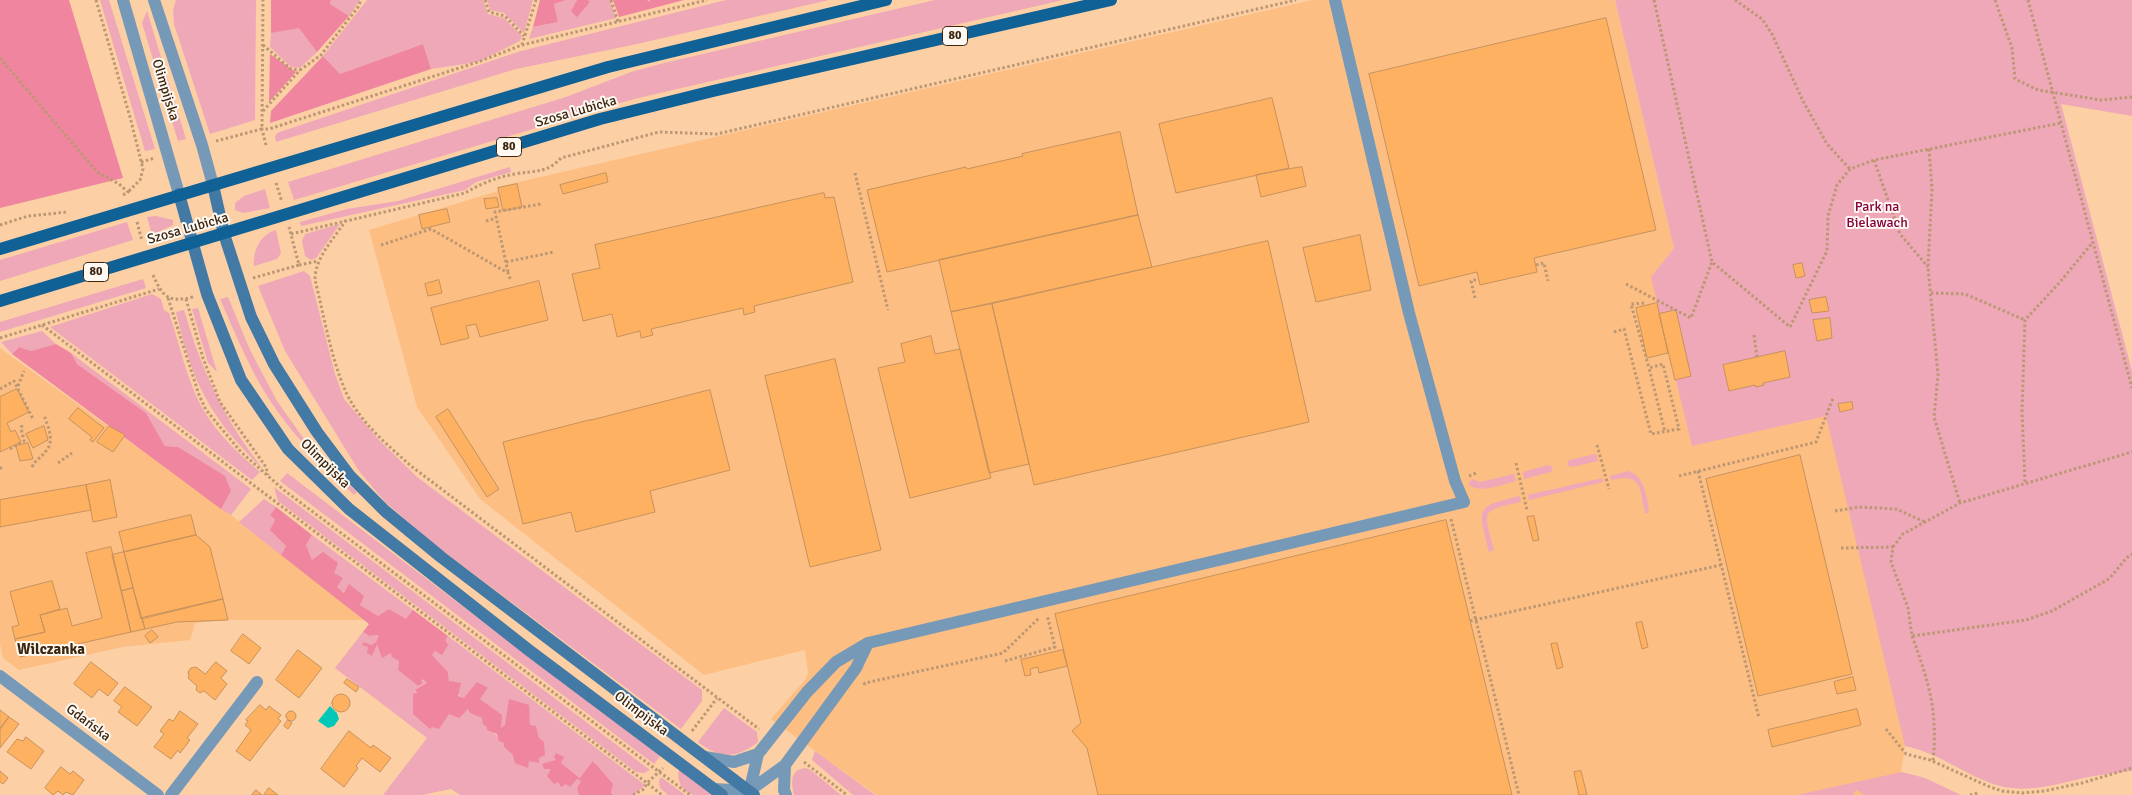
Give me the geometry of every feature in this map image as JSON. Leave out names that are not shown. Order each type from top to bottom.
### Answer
[{"type":"main road","points":[[0,249],[608,67],[886,0]]},
{"type":"main road","name":"Szosa Lubicka","points":[[0,301],[625,113],[1111,0]]},
{"type":"main road","name":"Olimpijska","points":[[212,185],[224,234],[251,317],[274,364],[317,432],[350,476],[385,510],[441,557],[751,794]]},
{"type":"main road","name":"Olimpijska","points":[[179,194],[210,300],[241,380],[288,449],[349,509],[530,651],[718,792]]},
{"type":"street","name":"Olimpijska","points":[[122,0],[179,194]]},
{"type":"street","name":"Olimpijska","points":[[154,0],[202,145],[212,185]]},
{"type":"street","points":[[751,794],[758,754],[808,692],[836,662],[868,642],[1464,502],[1455,481],[1410,313],[1335,0]]},
{"type":"street","points":[[718,792],[751,794],[785,765],[856,668],[868,642]]},
{"type":"street","name":"Gdańska","points":[[0,676],[158,795]]},
{"type":"street","points":[[171,795],[257,682]]},
{"type":"street","points":[[705,757],[734,762],[758,754]]},
{"type":"street","points":[[785,765],[784,790],[786,795]]},
{"type":"path","points":[[96,0],[130,117],[143,174],[128,194],[118,199]]},
{"type":"path","points":[[263,0],[262,129],[266,145]]},
{"type":"path","points":[[262,112],[300,70],[322,55],[358,7],[361,0]]},
{"type":"path","points":[[486,0],[489,12],[505,16],[524,36]]},
{"type":"path","points":[[522,45],[536,0]]},
{"type":"path","points":[[611,0],[618,22]]},
{"type":"path","points":[[216,141],[262,129],[269,129],[478,62],[522,45],[707,0]]},
{"type":"path","points":[[291,234],[465,194],[481,183],[553,167],[561,158],[659,132],[717,134],[1296,0]]},
{"type":"path","points":[[1626,284],[1691,318],[1712,262],[1654,0]]},
{"type":"path","points":[[1735,0],[1762,19],[1772,34],[1803,101],[1827,144],[1850,169]]},
{"type":"path","points":[[1995,0],[2012,48],[2015,79],[2038,90],[2053,93],[2101,100],[2132,97]]},
{"type":"path","points":[[2028,0],[2132,388]]},
{"type":"path","points":[[263,44],[291,69],[300,70]]},
{"type":"path","points":[[1,60],[97,172],[119,184],[128,194]]},
{"type":"path","points":[[1712,262],[1790,327],[1827,252],[1828,216],[1837,185],[1850,169],[1874,160],[2061,124]]},
{"type":"path","points":[[1929,149],[1932,189],[1928,267],[1938,375],[1934,417],[1960,503]]},
{"type":"path","points":[[140,162],[158,158]]},
{"type":"path","points":[[1874,160],[1900,234],[1928,267]]},
{"type":"path","points":[[856,173],[888,310]]},
{"type":"path","points":[[276,183],[283,205]]},
{"type":"path","points":[[511,281],[495,212],[541,204]]},
{"type":"path","points":[[0,225],[28,216],[72,211]]},
{"type":"path","points":[[136,216],[142,241]]},
{"type":"path","points":[[486,221],[496,218]]},
{"type":"path","points":[[347,220],[318,261],[315,270],[315,280],[341,381],[353,405],[377,433],[412,466],[764,733]]},
{"type":"path","points":[[288,224],[299,265]]},
{"type":"path","points":[[381,244],[431,229],[508,273]]},
{"type":"path","points":[[2025,482],[2022,412],[2025,320],[2093,242]]},
{"type":"path","points":[[506,262],[554,252]]},
{"type":"path","points":[[254,278],[318,261]]},
{"type":"path","points":[[1536,264],[1544,263],[1548,281]]},
{"type":"path","points":[[153,275],[159,289],[168,298],[173,300],[193,297]]},
{"type":"path","points":[[1474,298],[1471,280],[1478,279]]},
{"type":"path","points":[[0,338],[159,289]]},
{"type":"path","points":[[1931,293],[1965,294],[2025,320]]},
{"type":"path","points":[[186,299],[202,358],[220,402],[266,467],[268,475]]},
{"type":"path","points":[[1644,303],[1631,304],[1665,432]]},
{"type":"path","points":[[42,325],[662,795]]},
{"type":"path","points":[[1614,332],[1624,329],[1651,434],[1678,430],[1663,364],[1648,368]]},
{"type":"path","points":[[1754,335],[1757,357]]},
{"type":"path","points":[[17,387],[24,372]]},
{"type":"path","points":[[0,389],[14,380],[33,419]]},
{"type":"path","points":[[1679,476],[1816,442],[1832,398]]},
{"type":"path","points":[[32,467],[36,458],[42,456],[50,445],[50,435],[44,415]]},
{"type":"path","points":[[10,449],[24,441],[21,428],[22,423]]},
{"type":"path","points":[[1597,445],[1609,489]]},
{"type":"path","points":[[1933,761],[1934,720],[1928,678],[1912,636],[1908,622],[1908,608],[1891,562],[1893,547],[1903,534],[1960,503],[2025,482],[2132,452]]},
{"type":"path","points":[[58,463],[72,453]]},
{"type":"path","points":[[1516,464],[1527,510]]},
{"type":"path","points":[[0,467],[3,471]]},
{"type":"path","points":[[1698,471],[1759,718]]},
{"type":"path","points":[[1835,512],[1859,507],[1896,509],[1925,522]]},
{"type":"path","points":[[1450,516],[1519,795]]},
{"type":"path","points":[[1841,548],[1893,547]]},
{"type":"path","points":[[1912,636],[2026,620],[2052,612],[2107,580],[2118,570],[2124,559],[2132,554]]},
{"type":"path","points":[[1470,622],[1721,565]]},
{"type":"path","points":[[860,690],[866,683],[1003,653],[1046,612],[1055,648],[1005,661]]},
{"type":"path","points":[[687,738],[717,698]]},
{"type":"path","points":[[1886,729],[1906,754],[1933,761],[1990,787],[2022,793],[2034,794],[2082,783],[2132,768]]},
{"type":"path","points":[[808,754],[803,762],[847,795]]},
{"type":"path","points":[[644,789],[647,783],[660,772]]},
{"type":"path","points":[[633,795],[644,789],[654,789]]},
{"type":"path","points":[[1970,795],[1978,793]]},
{"type":"shaded area","points":[[0,0],[69,0],[123,178],[0,208]]},
{"type":"shaded area","points":[[271,0],[331,0],[330,4],[349,16],[317,52],[299,28],[271,33]]},
{"type":"shaded area","points":[[540,0],[566,0],[554,4],[558,22],[533,27]]},
{"type":"shaded area","points":[[577,0],[588,0],[590,2],[577,17],[571,11]]},
{"type":"shaded area","points":[[613,0],[647,0],[650,2],[649,0],[684,0],[619,17]]},
{"type":"shaded area","points":[[1312,0],[1615,0],[1674,248],[1652,276],[1787,230],[1905,746],[1900,779],[1891,795],[876,795],[771,719],[805,680],[808,673],[805,650],[704,675],[480,499],[417,407],[369,230],[498,191],[497,187]]},
{"type":"shaded area","points":[[423,44],[431,69],[270,123],[271,111],[323,56],[340,74]]},
{"type":"shaded area","points":[[270,54],[296,72],[269,102]]},
{"type":"shaded area","points":[[56,344],[71,353],[77,364],[146,413],[165,446],[178,447],[225,476],[231,491],[221,509],[12,354],[19,347],[31,351]]},
{"type":"shaded area","points":[[0,348],[231,515],[364,620],[228,620],[195,623],[190,640],[123,647],[19,670],[3,658],[0,644]]},
{"type":"shaded area","points":[[276,507],[312,535],[306,545],[312,560],[323,552],[338,563],[334,573],[343,578],[337,587],[344,593],[349,584],[364,596],[360,605],[378,616],[389,609],[406,619],[413,610],[448,636],[445,640],[448,645],[442,655],[435,651],[432,655],[448,672],[449,681],[461,683],[458,696],[464,698],[477,682],[488,688],[480,699],[502,715],[501,728],[505,725],[509,699],[529,705],[530,725],[536,726],[539,738],[544,742],[545,755],[539,758],[539,763],[529,761],[528,768],[515,763],[513,755],[504,747],[504,743],[499,741],[497,734],[487,730],[482,718],[470,713],[468,709],[459,718],[449,714],[439,729],[432,727],[430,729],[413,714],[413,694],[417,693],[415,690],[427,683],[423,679],[421,681],[423,683],[418,686],[398,670],[399,661],[392,657],[391,653],[382,658],[377,644],[372,656],[367,653],[368,647],[362,645],[364,642],[371,645],[376,642],[379,635],[369,636],[363,632],[369,624],[281,555],[286,546],[270,530],[275,520],[270,515]]},
{"type":"shaded area","points":[[556,753],[564,757],[561,763],[580,778],[593,761],[613,784],[611,792],[613,795],[579,795],[577,788],[581,781],[577,779],[570,787],[566,784],[561,787],[558,782],[554,784],[547,776],[551,769],[544,769],[542,764],[556,760],[554,757]]},
{"type":"green space","points":[[100,0],[109,0],[155,149],[145,151]]},
{"type":"green space","points":[[176,0],[256,0],[255,120],[210,134],[174,24],[173,10]]},
{"type":"green space","points":[[331,0],[360,0],[349,16],[330,4]]},
{"type":"green space","points":[[367,0],[483,0],[488,14],[504,18],[522,36],[520,41],[478,62],[431,69],[423,44],[340,74],[323,56]]},
{"type":"green space","points":[[487,0],[533,0],[524,33],[504,13],[490,10]]},
{"type":"green space","points":[[566,0],[577,0],[571,11],[590,3],[588,0],[610,0],[616,18],[529,39],[533,27],[558,22],[554,4]]},
{"type":"green space","points":[[726,0],[829,0],[637,44],[516,69],[276,142],[275,137],[277,133],[521,51]]},
{"type":"green space","points":[[935,0],[1063,0],[634,99],[294,200],[288,182],[566,97],[631,72]]},
{"type":"green space","name":"Park na Bielawach","points":[[1615,0],[2132,0],[2132,116],[2061,104],[2132,371],[2132,771],[2094,776],[2036,788],[2012,788],[1988,782],[1942,759],[1905,746],[1826,416],[1692,446],[1651,277],[1674,248]]},
{"type":"green space","points":[[147,11],[186,139],[178,141],[142,23]]},
{"type":"green space","points":[[299,27],[317,52],[300,68],[291,67],[270,47],[271,33]]},
{"type":"green space","points":[[510,167],[511,172],[476,182],[465,190],[301,226],[300,222],[347,209],[398,201]]},
{"type":"green space","points":[[265,189],[270,208],[243,213],[235,210],[235,203],[244,196]]},
{"type":"green space","points":[[156,216],[173,220],[173,225],[152,235],[147,217]]},
{"type":"green space","points":[[127,222],[133,240],[0,281],[0,260]]},
{"type":"green space","points":[[340,224],[316,258],[311,260],[305,256],[302,241],[305,234]]},
{"type":"green space","points":[[276,230],[281,253],[277,259],[254,266],[256,249],[262,239],[270,232]]},
{"type":"green space","points":[[304,271],[310,276],[335,374],[344,399],[379,440],[417,477],[702,690],[702,701],[681,729],[435,545],[385,502],[359,471],[285,351],[258,286]]},
{"type":"green space","points":[[143,279],[146,288],[0,332],[0,322]]},
{"type":"green space","points":[[152,294],[161,299],[164,310],[169,313],[184,364],[200,405],[231,446],[260,472],[252,480],[50,327]]},
{"type":"green space","points":[[228,297],[250,350],[277,401],[311,449],[357,492],[354,495],[301,441],[265,393],[244,353],[220,299]]},
{"type":"green space","points":[[198,308],[217,372],[208,363],[192,309]]},
{"type":"green space","points":[[184,310],[198,354],[216,394],[237,432],[264,470],[216,416],[199,385],[184,344],[176,312]]},
{"type":"green space","points":[[42,331],[56,344],[31,351],[19,347],[12,354],[1,342]]},
{"type":"green space","points":[[71,353],[251,489],[231,515],[221,509],[231,491],[178,447],[165,446],[146,413],[77,364]]},
{"type":"green space","points":[[1596,454],[1598,461],[1572,467],[1567,465],[1569,460]]},
{"type":"green space","points":[[1548,465],[1553,467],[1551,472],[1524,479],[1523,472]]},
{"type":"green space","points":[[1628,471],[1638,477],[1644,488],[1649,513],[1645,513],[1638,484],[1629,479],[1611,480],[1610,476]]},
{"type":"green space","points":[[287,473],[660,756],[654,764],[280,481]]},
{"type":"green space","points":[[1514,474],[1516,481],[1491,488],[1479,489],[1468,484],[1472,479],[1480,482]]},
{"type":"green space","points":[[1602,478],[1603,482],[1529,500],[1528,495]]},
{"type":"green space","points":[[274,487],[650,770],[644,773],[636,772],[278,501]]},
{"type":"green space","points":[[1520,496],[1521,502],[1498,508],[1488,514],[1488,527],[1494,550],[1489,552],[1483,526],[1483,512],[1494,503]]},
{"type":"green space","points":[[264,499],[276,507],[270,515],[275,520],[286,546],[281,555],[239,522]]},
{"type":"green space","points":[[312,535],[413,610],[406,620],[389,609],[378,616],[360,605],[349,585],[345,593],[336,587],[334,573],[312,561],[306,545]]},
{"type":"green space","points":[[363,632],[369,636],[379,635],[376,642],[371,645],[364,642],[369,647],[377,644],[391,652],[399,661],[398,670],[418,686],[423,683],[421,681],[423,678],[427,683],[415,690],[430,728],[449,714],[468,709],[470,713],[482,718],[487,727],[505,743],[504,747],[528,767],[528,761],[539,758],[539,738],[536,726],[505,725],[500,729],[501,715],[480,699],[488,688],[464,698],[454,691],[448,672],[431,655],[435,651],[442,654],[444,640],[448,636],[645,785],[634,795],[613,795],[594,761],[581,778],[556,760],[551,769],[558,781],[566,784],[577,779],[581,781],[577,788],[579,795],[460,795],[451,789],[422,795],[383,795],[427,738],[335,668]]},
{"type":"green space","points":[[724,708],[757,732],[758,742],[742,752],[728,755],[714,752],[698,742]]},
{"type":"green space","points":[[815,751],[875,795],[853,795],[812,760]]},
{"type":"green space","points":[[680,768],[715,795],[695,795],[686,791],[679,781]]},
{"type":"green space","points":[[806,768],[841,795],[794,795],[792,781],[794,774]]},
{"type":"green space","points":[[1902,772],[1925,778],[1961,795],[1865,795],[1856,790],[1853,795],[1797,795]]},
{"type":"green space","points":[[661,777],[685,795],[668,795],[660,788],[659,781]]},
{"type":"water","points":[[330,706],[337,713],[339,719],[334,726],[328,728],[318,721]]},
{"type":"building","points":[[1606,18],[1656,230],[1534,258],[1537,272],[1480,285],[1477,272],[1419,286],[1369,74]]},
{"type":"building","points":[[1272,98],[1289,168],[1176,193],[1159,124]]},
{"type":"building","points":[[1120,132],[1138,215],[887,272],[867,190],[966,167],[967,169],[1023,156],[1022,154]]},
{"type":"building","points":[[1302,167],[1306,186],[1261,197],[1256,175]]},
{"type":"building","points":[[606,173],[608,182],[563,194],[560,185]]},
{"type":"building","points":[[517,184],[522,207],[503,211],[498,188]]},
{"type":"building","points":[[824,193],[825,198],[834,197],[853,282],[754,306],[755,312],[744,315],[743,308],[651,329],[653,335],[641,338],[640,331],[617,337],[612,314],[583,321],[572,274],[600,268],[595,245]]},
{"type":"building","points":[[497,198],[499,207],[486,209],[484,199]]},
{"type":"building","points":[[447,209],[450,222],[422,229],[419,215]]},
{"type":"building","points":[[1138,215],[1152,267],[951,312],[939,260]]},
{"type":"building","points":[[1360,235],[1371,290],[1316,302],[1303,248]]},
{"type":"building","points":[[1268,241],[1309,422],[1034,485],[992,304]]},
{"type":"building","points":[[1802,263],[1805,276],[1796,278],[1793,265]]},
{"type":"building","points":[[439,280],[442,293],[428,296],[425,284]]},
{"type":"building","points":[[539,281],[548,320],[480,337],[476,324],[466,326],[469,338],[441,345],[431,308]]},
{"type":"building","points":[[1826,297],[1829,311],[1812,313],[1809,300]]},
{"type":"building","points":[[1657,303],[1668,353],[1647,358],[1636,308]]},
{"type":"building","points":[[992,304],[1029,464],[989,473],[951,312]]},
{"type":"building","points":[[1676,310],[1691,376],[1675,380],[1659,314]]},
{"type":"building","points":[[1830,318],[1832,338],[1817,341],[1813,320]]},
{"type":"building","points":[[931,336],[935,354],[960,349],[991,478],[910,498],[878,368],[905,362],[901,344]]},
{"type":"building","points":[[1785,351],[1790,377],[1763,383],[1764,385],[1756,387],[1755,385],[1729,391],[1723,365]]},
{"type":"building","points":[[835,359],[881,550],[810,567],[765,376]]},
{"type":"building","points":[[17,389],[29,412],[7,423],[11,432],[15,430],[21,442],[0,452],[0,397]]},
{"type":"building","points":[[710,390],[730,470],[650,491],[655,512],[576,532],[571,512],[523,524],[503,442]]},
{"type":"building","points":[[1852,402],[1853,409],[1840,412],[1838,404]]},
{"type":"building","points":[[78,408],[104,428],[93,442],[90,440],[92,437],[69,419]]},
{"type":"building","points":[[448,409],[499,489],[487,497],[436,417]]},
{"type":"building","points":[[44,426],[48,440],[33,448],[26,434]]},
{"type":"building","points":[[109,426],[125,435],[113,452],[97,442]]},
{"type":"building","points":[[28,443],[33,459],[20,461],[16,446]]},
{"type":"building","points":[[1800,455],[1852,674],[1758,696],[1706,479]]},
{"type":"building","points":[[110,480],[117,517],[93,522],[86,485]]},
{"type":"building","points":[[86,485],[91,510],[0,527],[0,500]]},
{"type":"building","points":[[191,515],[196,535],[124,552],[119,532]]},
{"type":"building","points":[[1534,516],[1539,540],[1533,541],[1527,517]]},
{"type":"building","points":[[1446,520],[1512,795],[1098,795],[1087,748],[1072,731],[1081,723],[1055,614]]},
{"type":"building","points":[[196,535],[210,547],[223,599],[141,619],[124,552]]},
{"type":"building","points":[[111,547],[131,632],[20,657],[15,639],[45,632],[40,615],[67,608],[72,626],[102,618],[86,553]]},
{"type":"building","points":[[124,552],[133,588],[121,591],[112,555]]},
{"type":"building","points":[[52,581],[60,609],[40,615],[45,632],[15,639],[12,627],[19,625],[10,592]]},
{"type":"building","points":[[133,588],[145,629],[131,632],[121,591]]},
{"type":"building","points":[[223,599],[228,620],[177,622],[145,629],[142,618]]},
{"type":"building","points":[[1642,622],[1648,647],[1642,649],[1636,623]]},
{"type":"building","points":[[152,630],[158,637],[150,643],[145,636]]},
{"type":"building","points":[[243,634],[261,648],[249,664],[231,651]]},
{"type":"building","points":[[1557,643],[1563,667],[1557,669],[1551,644]]},
{"type":"building","points":[[298,650],[322,668],[299,698],[276,680]]},
{"type":"building","points":[[1063,650],[1067,666],[1039,673],[1038,667],[1030,669],[1031,675],[1025,676],[1021,660]]},
{"type":"building","points":[[91,662],[118,683],[108,696],[99,689],[92,698],[74,684]]},
{"type":"building","points":[[216,662],[227,671],[221,678],[227,684],[215,700],[204,691],[200,693],[196,690],[197,686],[188,678],[188,672],[191,668],[196,667],[205,674]]},
{"type":"building","points":[[1853,677],[1856,690],[1837,694],[1834,682]]},
{"type":"building","points":[[347,679],[359,687],[356,692],[344,683]]},
{"type":"building","points":[[125,687],[152,707],[137,726],[118,712],[122,707],[114,701]]},
{"type":"building","points":[[341,694],[347,697],[350,703],[347,709],[341,712],[335,709],[332,703],[335,697]]},
{"type":"building","points":[[260,705],[266,710],[269,706],[281,715],[278,719],[281,721],[250,761],[236,751],[251,730],[245,725],[248,721],[246,720]]},
{"type":"building","points":[[1857,709],[1861,725],[1772,747],[1768,730]]},
{"type":"building","points":[[0,710],[9,717],[0,729]]},
{"type":"building","points":[[180,711],[198,724],[187,738],[190,740],[180,753],[178,750],[171,759],[154,747],[164,734],[160,731],[169,719],[173,721]]},
{"type":"building","points":[[289,711],[293,711],[296,716],[295,720],[289,721],[286,718],[286,714]]},
{"type":"building","points":[[9,717],[19,724],[0,748],[0,729]]},
{"type":"building","points":[[288,720],[292,723],[288,729],[284,726]]},
{"type":"building","points":[[349,731],[371,748],[373,745],[391,758],[380,772],[362,758],[356,766],[358,768],[344,787],[321,769]]},
{"type":"building","points":[[26,737],[44,751],[31,769],[7,752],[17,739],[23,741]]},
{"type":"building","points":[[61,767],[70,774],[73,771],[84,780],[73,795],[66,792],[63,795],[58,791],[53,795],[45,788]]},
{"type":"building","points":[[0,771],[8,778],[3,784],[0,782]]},
{"type":"building","points":[[1581,771],[1587,795],[1579,795],[1574,772]]},
{"type":"building","points":[[269,788],[278,795],[264,795]]},
{"type":"building","points":[[256,790],[262,795],[252,795]]},
{"type":"district","name":"Wilczanka","points":[[51,650]]}]
